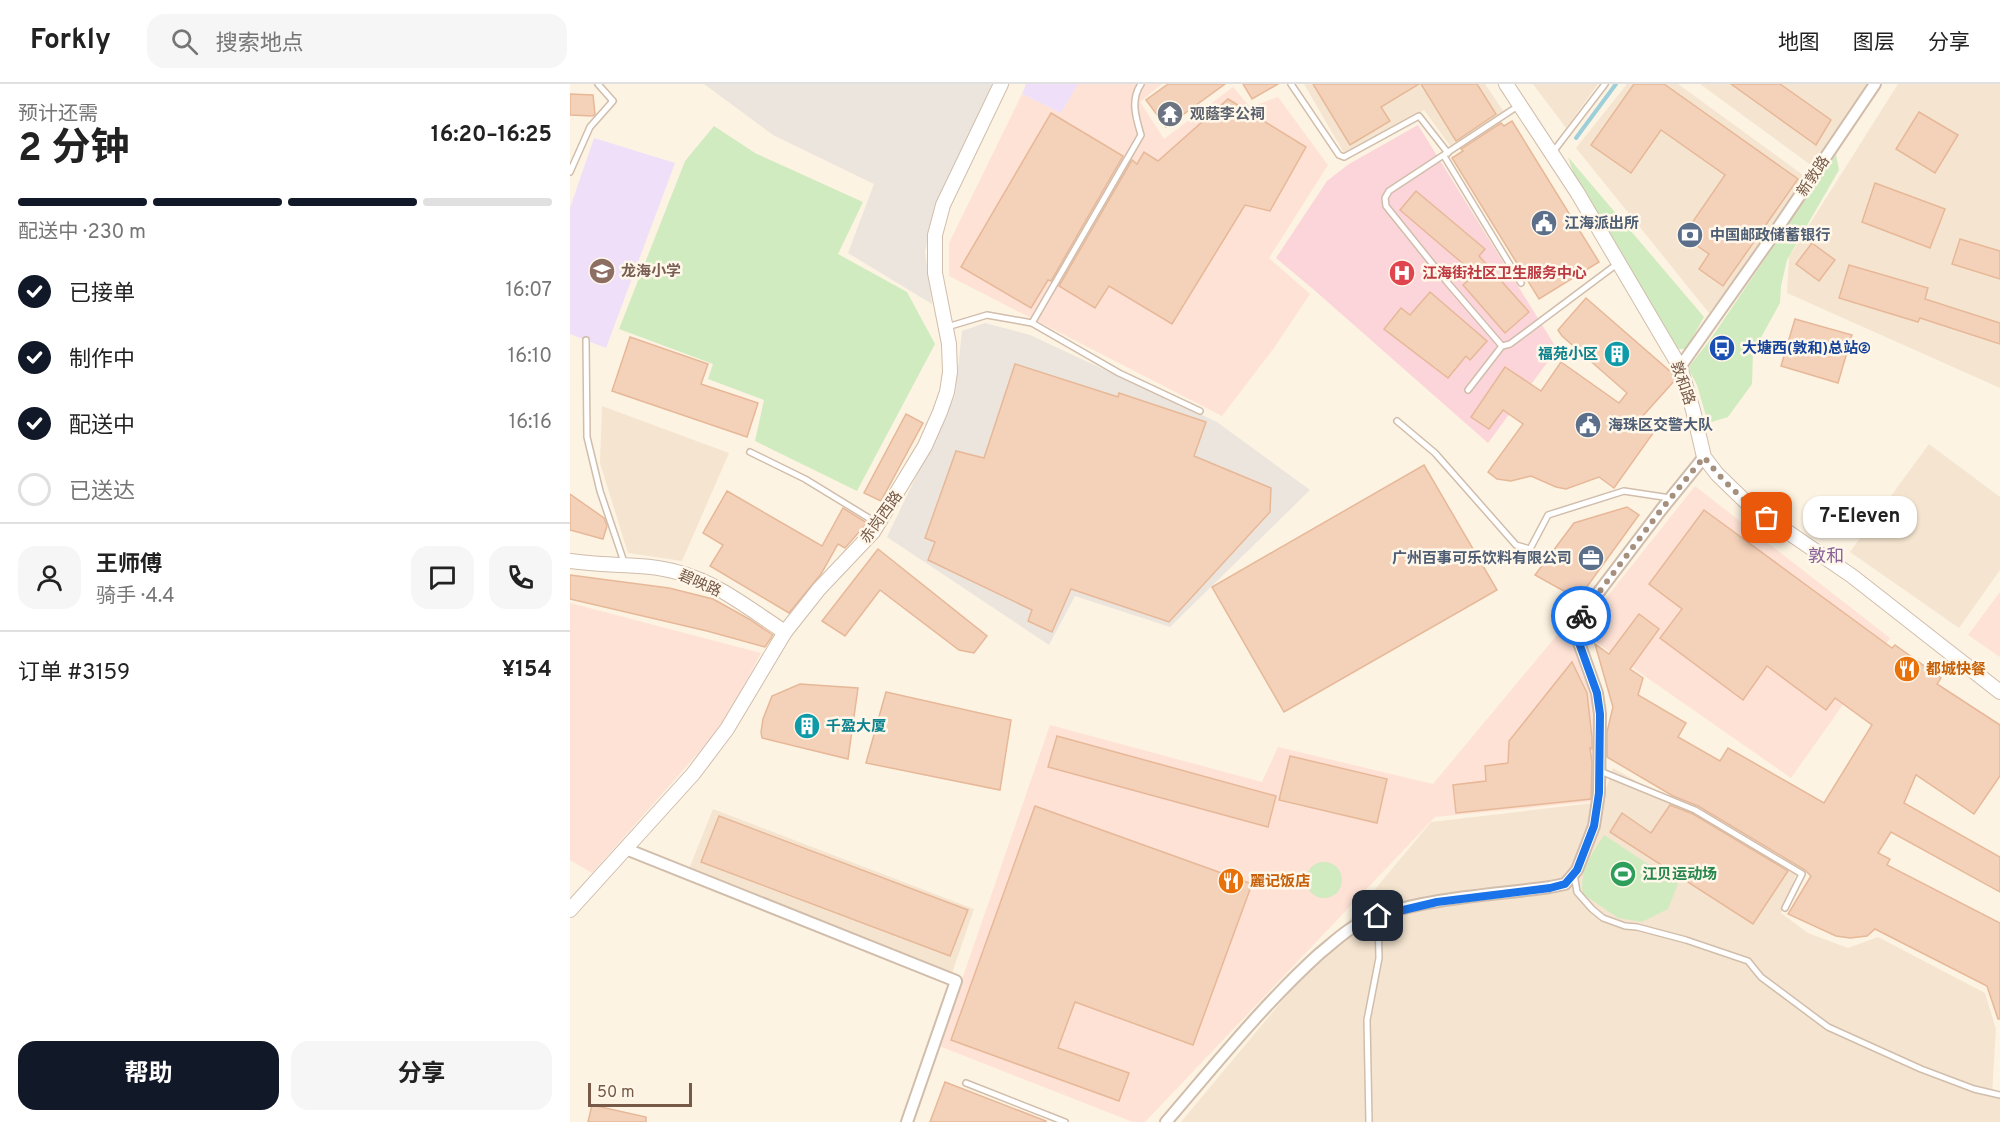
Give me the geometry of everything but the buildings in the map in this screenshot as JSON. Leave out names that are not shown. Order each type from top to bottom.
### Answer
[{"type":"street","name":"赤岗西路","points":[[570,910],[693,774],[720,738],[785,632],[819,590],[873,532],[920,455],[940,412],[947,392],[950,372],[949,344],[935,273],[935,235],[943,204],[1001,84]]},
{"type":"street","name":"敦和路","points":[[1506,84],[1552,154],[1680,367],[1704,457],[1717,474],[1750,506],[1852,576],[2000,692]]},
{"type":"street","name":"新敦路","points":[[1680,367],[1875,84]]},
{"type":"street","points":[[1166,1122],[1276,998],[1340,936],[1378,916],[1437,902],[1550,888],[1565,884],[1574,874],[1594,826],[1599,793],[1600,714],[1597,693],[1573,626],[1704,457]]},
{"type":"street","name":"碧映路","points":[[570,561],[660,568],[680,572],[697,579],[785,632]]},
{"type":"street","points":[[626,849],[956,981],[907,1122]]},
{"type":"lane","points":[[570,172],[590,127],[613,101],[598,84]]},
{"type":"lane","points":[[1032,323],[1141,135],[1135,112],[1137,90],[1141,84]]},
{"type":"lane","points":[[1291,84],[1339,155],[1344,157],[1419,116],[1446,155],[1521,283]]},
{"type":"lane","points":[[1552,154],[1605,84]]},
{"type":"lane","points":[[1502,346],[1386,206],[1385,198],[1389,191],[1520,105]]},
{"type":"lane","points":[[1468,390],[1502,346],[1510,344],[1619,263]]},
{"type":"lane","points":[[945,327],[987,315],[1032,323],[1119,373],[1200,411]]},
{"type":"lane","points":[[586,340],[587,437],[600,491],[625,567]]},
{"type":"lane","points":[[1397,421],[1435,453],[1516,545],[1530,549],[1548,514],[1624,491],[1671,498]]},
{"type":"lane","points":[[750,452],[805,478],[879,524]]},
{"type":"lane","points":[[1600,771],[1695,810],[1802,874],[1785,908]]},
{"type":"lane","points":[[1574,874],[1577,892],[1592,909],[1604,918],[1625,926],[1686,940],[1748,961],[1761,977],[1828,1026],[1921,1069],[1974,1089],[2000,1095]]},
{"type":"lane","points":[[1369,1122],[1367,1020],[1379,958],[1378,916]]},
{"type":"lane","points":[[966,1083],[1065,1122]]},
{"type":"shaded area","points":[[704,84],[992,84],[933,215],[925,252],[932,304],[848,253],[874,184],[773,135]]},
{"type":"shaded area","points":[[1026,84],[1078,84],[1061,113],[1022,94]]},
{"type":"shaded area","points":[[1078,84],[1162,84],[1140,102],[1164,139],[1233,87],[1250,107],[1278,97],[1328,165],[1269,258],[1310,294],[1274,348],[1222,416],[949,276],[949,243],[1022,94],[1061,113]]},
{"type":"shaded area","points":[[1304,84],[1485,84],[1504,112],[1451,147],[1424,110],[1344,153]]},
{"type":"shaded area","points":[[1533,84],[1598,84],[1566,128]]},
{"type":"shaded area","points":[[1627,84],[1678,84],[1810,180],[1709,313],[1576,148]]},
{"type":"shaded area","points":[[1700,84],[1870,84],[1812,166]]},
{"type":"shaded area","points":[[1898,84],[2000,84],[2000,388],[1787,293],[1789,257]]},
{"type":"shaded area","name":"江海街社区卫生服务中心","points":[[1418,125],[1557,349],[1488,443],[1276,258],[1327,181],[1349,164]]},
{"type":"shaded area","name":"龙海小学","points":[[594,138],[675,163],[606,348],[570,334],[570,208]]},
{"type":"shaded area","points":[[985,323],[1030,335],[1217,422],[1310,490],[1170,627],[1075,596],[1049,645],[887,537],[955,396],[962,331]]},
{"type":"shaded area","points":[[602,406],[729,453],[682,561],[628,553],[600,463]]},
{"type":"shaded area","points":[[1929,444],[2000,497],[2000,570],[1959,628],[1850,552]]},
{"type":"shaded area","points":[[1695,486],[1890,638],[1791,778],[1580,631]]},
{"type":"shaded area","points":[[2000,592],[2000,657],[1968,635]]},
{"type":"shaded area","points":[[570,603],[761,653],[723,725],[592,873],[570,860]]},
{"type":"shaded area","points":[[1567,623],[1577,641],[1597,710],[1597,801],[1435,817],[1145,1122],[1133,1122],[939,1046],[1050,725],[1262,782],[1278,747],[1433,784]]},
{"type":"shaded area","points":[[1613,768],[1797,872],[1781,913],[1808,933],[1848,948],[1878,937],[1985,993],[1996,1029],[1992,1095],[2000,1097],[2000,1122],[1181,1122],[1431,822],[1602,802]]},
{"type":"shaded area","points":[[713,809],[974,909],[952,973],[689,869]]},
{"type":"green space","points":[[714,126],[755,153],[863,202],[838,254],[907,292],[935,344],[857,491],[755,441],[764,400],[708,379],[713,364],[619,329],[685,161]]},
{"type":"green space","points":[[1836,154],[1839,170],[1787,260],[1780,303],[1753,352],[1752,384],[1728,417],[1708,423],[1697,385],[1688,368],[1710,340]]},
{"type":"green space","points":[[1568,157],[1704,317],[1686,349],[1677,349],[1636,284],[1578,187]]},
{"type":"green space","name":"江贝运动场","points":[[1604,835],[1678,884],[1668,909],[1642,922],[1618,918],[1583,894],[1585,870]]},
{"type":"green space","points":[[1324,862],[1337,867],[1342,880],[1337,893],[1324,898],[1311,893],[1306,880],[1311,867]]},
{"type":"waterway","points":[[1576,138],[1616,84]]},
{"type":"way so far","points":[[1581,616],[1704,457],[1717,474],[1750,506],[1767,518]]},
{"type":"place","name":"观蔭李公祠","points":[[1170,114]]},
{"type":"place","name":"江海派出所","points":[[1544,223]]},
{"type":"place","name":"中国邮政储蓄银行","points":[[1690,235]]},
{"type":"place","name":"龙海小学","points":[[602,271]]},
{"type":"place","name":"江海街社区卫生服务中心","points":[[1402,273]]},
{"type":"place","name":"大塘西(敦和)总站②","points":[[1722,348]]},
{"type":"place","name":"福苑小区","points":[[1617,354]]},
{"type":"place","name":"海珠区交警大队","points":[[1588,425]]},
{"type":"place","name":"7-Eleven","points":[[1767,518]]},
{"type":"place","name":"广州百事可乐饮料有限公司","points":[[1591,558]]},
{"type":"place","name":"都城快餐","points":[[1907,669]]},
{"type":"place","name":"千盈大厦","points":[[807,726]]},
{"type":"place","name":"江贝运动场","points":[[1623,874]]},
{"type":"place","name":"麗记饭店","points":[[1231,881]]},
{"type":"district","name":"敦和","points":[[1826,556]]},
{"type":"route","points":[[1378,916],[1437,902],[1550,888],[1565,884],[1577,870],[1594,826],[1599,793],[1600,743],[1597,693],[1573,626],[1581,616]]}]
